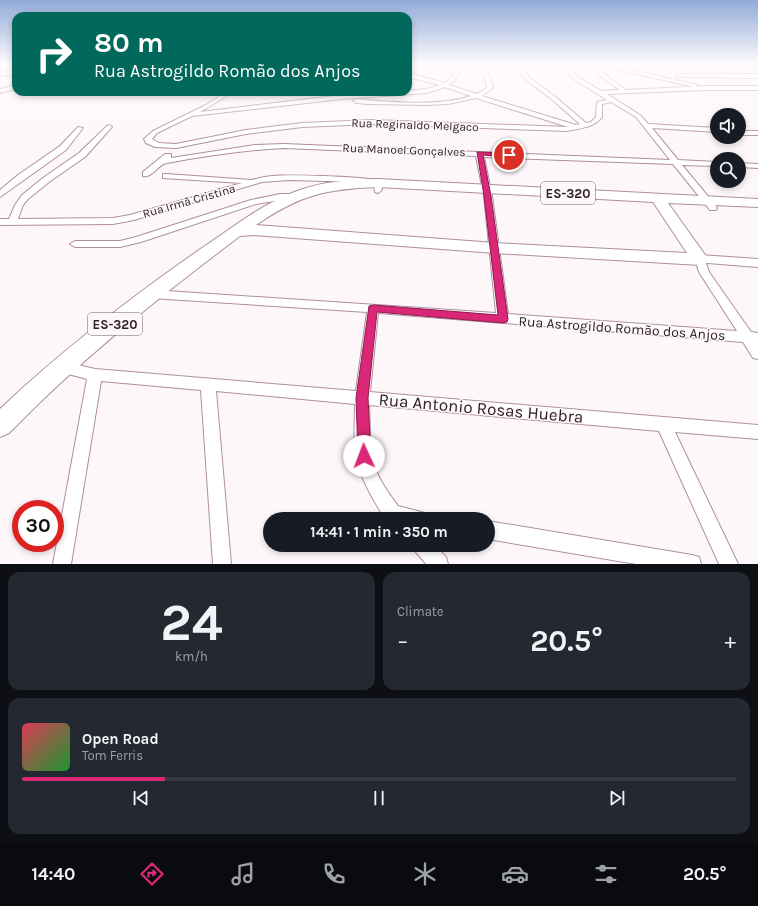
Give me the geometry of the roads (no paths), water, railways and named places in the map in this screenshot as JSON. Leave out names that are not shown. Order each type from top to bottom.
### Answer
[{"type":"main road","name":"ES-320","points":[[0,425],[62,367],[151,294],[238,231],[294,197],[312,191],[336,187],[378,187]]},
{"type":"main road","points":[[378,187],[710,204],[758,210]]},
{"type":"main road","points":[[655,201],[697,263]]},
{"type":"main road","points":[[710,204],[758,203]]},
{"type":"main road","name":"ES-320","points":[[238,231],[254,230],[274,233],[697,263]]},
{"type":"main road","points":[[209,251],[241,237],[274,233]]},
{"type":"street","points":[[412,92],[425,91]]},
{"type":"street","points":[[462,91],[578,128]]},
{"type":"street","points":[[307,102],[355,101],[384,103],[432,103],[464,101],[478,97],[487,91]]},
{"type":"street","points":[[545,91],[586,126],[598,120],[599,103],[614,100]]},
{"type":"street","points":[[598,91],[634,113],[710,204]]},
{"type":"street","points":[[601,93],[620,91]]},
{"type":"street","points":[[188,116],[224,96]]},
{"type":"street","points":[[188,116],[361,96]]},
{"type":"street","name":"Rua Reginaldo Melgaco","points":[[188,116],[155,132],[148,139],[148,142],[176,146],[246,132],[346,123],[402,122],[558,130],[586,126]]},
{"type":"street","points":[[646,126],[710,130]]},
{"type":"street","points":[[12,223],[18,205],[25,198],[46,180],[82,155],[108,127]]},
{"type":"street","points":[[0,194],[21,177],[63,148],[80,128]]},
{"type":"street","points":[[746,133],[758,133]]},
{"type":"street","points":[[146,174],[164,161],[176,146]]},
{"type":"street","name":"Rua Manoel Gonçalves","points":[[164,161],[255,147],[284,146],[710,164]]},
{"type":"street","points":[[479,153],[487,193],[503,319]]},
{"type":"street","points":[[746,165],[758,166]]},
{"type":"street","points":[[166,176],[257,182]]},
{"type":"street","name":"Rua Irmã Cristina","points":[[0,222],[113,221],[131,218],[270,179],[296,178],[359,180],[378,187]]},
{"type":"street","points":[[75,244],[120,244],[138,240],[254,202],[280,197],[294,197]]},
{"type":"street","points":[[697,263],[758,263]]},
{"type":"street","points":[[697,263],[753,338],[758,354]]},
{"type":"street","name":"Rua Astrogildo Romão dos Anjos","points":[[151,294],[373,308],[753,338]]},
{"type":"street","points":[[373,308],[362,398],[364,456],[372,480],[391,512]]},
{"type":"street","name":"Rua Antonio Rosas Huebra","points":[[62,367],[95,375],[758,432]]},
{"type":"street","points":[[62,564],[95,375]]},
{"type":"street","points":[[208,385],[222,564]]},
{"type":"street","points":[[664,425],[729,564]]},
{"type":"street","points":[[495,531],[692,564]]},
{"type":"street","points":[[428,552],[439,564]]}]
